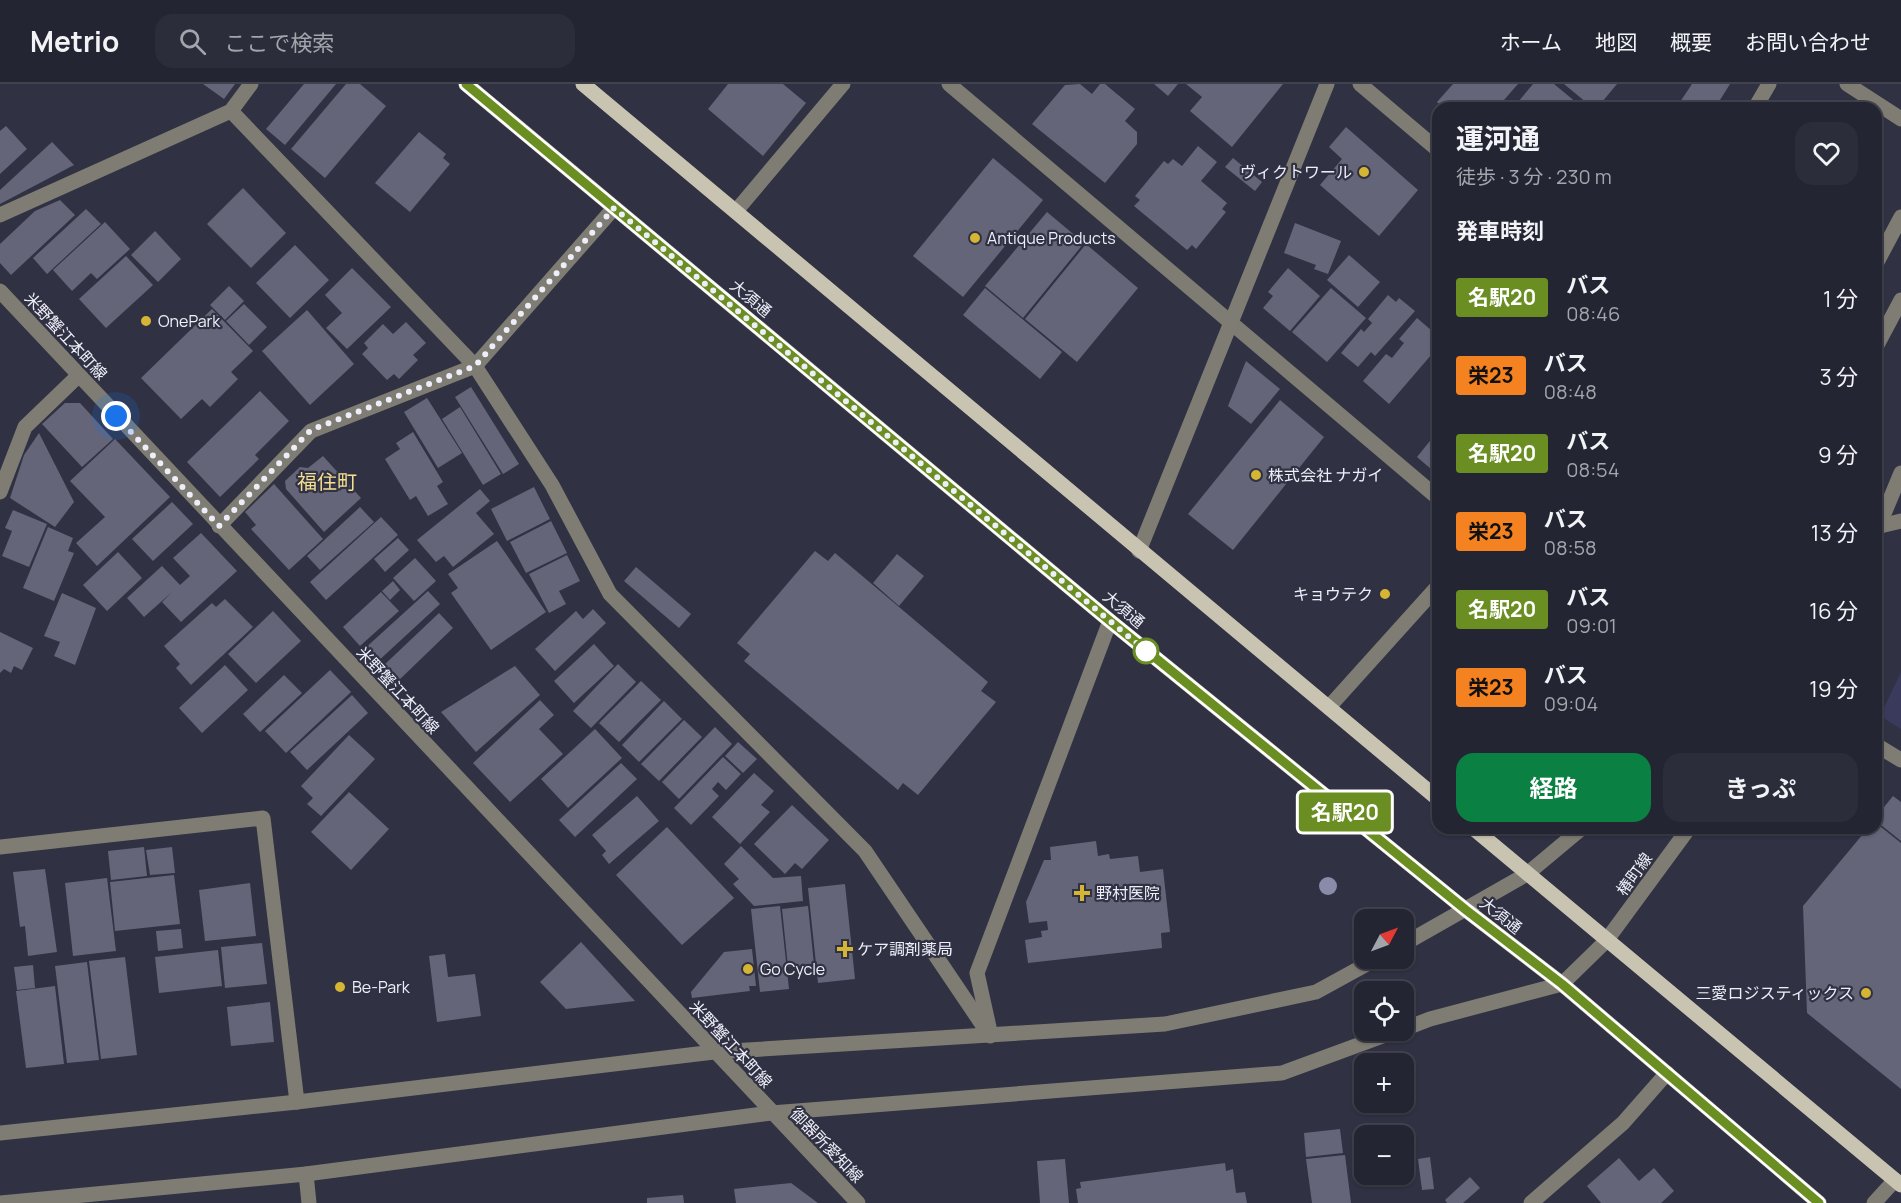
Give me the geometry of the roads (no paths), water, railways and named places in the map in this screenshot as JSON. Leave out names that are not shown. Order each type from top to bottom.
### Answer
[{"type":"main road","name":"大須通","points":[[466,84],[1110,621],[1466,910],[1562,984],[1819,1203]]},
{"type":"main road","points":[[584,84],[1139,551],[1432,794]]},
{"type":"main road","points":[[1480,834],[1898,1183]]},
{"type":"street","points":[[0,215],[231,111],[251,84]]},
{"type":"street","points":[[736,211],[843,84]]},
{"type":"street","points":[[949,84],[1432,493]]},
{"type":"street","points":[[1139,551],[1327,84]]},
{"type":"street","points":[[1360,84],[1432,145]]},
{"type":"street","points":[[1759,102],[1770,84]]},
{"type":"street","points":[[1847,84],[1875,102]]},
{"type":"street","points":[[1882,107],[1901,119]]},
{"type":"street","points":[[231,111],[475,366],[552,485],[610,594],[866,851],[990,1036]]},
{"type":"street","points":[[219,526],[311,430],[475,366],[614,208]]},
{"type":"street","points":[[1882,253],[1901,217]]},
{"type":"street","name":"米野蟹江本町線","points":[[0,291],[771,1113]]},
{"type":"street","points":[[1882,336],[1901,300]]},
{"type":"street","points":[[0,492],[25,427],[78,375]]},
{"type":"street","points":[[1882,519],[1901,473]]},
{"type":"street","points":[[1882,528],[1901,521]]},
{"type":"street","points":[[1329,707],[1432,593]]},
{"type":"street","points":[[990,1036],[977,973],[1110,621]]},
{"type":"street","points":[[1882,749],[1901,760]]},
{"type":"street","points":[[0,847],[263,818],[297,1102]]},
{"type":"street","points":[[1414,939],[1527,874],[1575,834]]},
{"type":"street","name":"椿町線","points":[[1562,984],[1606,941],[1685,834]]},
{"type":"street","points":[[0,1133],[297,1102],[714,1052],[1165,1024],[1316,992],[1358,969]]},
{"type":"street","points":[[1414,1025],[1562,984]]},
{"type":"street","points":[[0,1203],[306,1174],[771,1113],[1282,1073],[1369,1041]]},
{"type":"street","points":[[1531,1203],[1623,1123],[1668,1073]]},
{"type":"street","name":"御器所愛知線","points":[[771,1113],[851,1200]]},
{"type":"street","points":[[306,1174],[309,1203]]},
{"type":"street","points":[[1874,1203],[1898,1183]]},
{"type":"place","name":"ヴィクトワール","points":[[1364,172]]},
{"type":"place","name":"Antique Products","points":[[975,238]]},
{"type":"place","name":"OnePark","points":[[146,321]]},
{"type":"place","name":"株式会社 ナガイ","points":[[1256,475]]},
{"type":"place","name":"キョウテク","points":[[1385,594]]},
{"type":"place","name":"野村医院","points":[[1082,893]]},
{"type":"place","name":"ケア調剤薬局","points":[[845,949]]},
{"type":"place","name":"Go Cycle","points":[[748,969]]},
{"type":"place","name":"Be-Park","points":[[340,987]]},
{"type":"place","name":"三愛ロジスティックス","points":[[1866,993]]},
{"type":"district","name":"福住町","points":[[327,481]]}]
